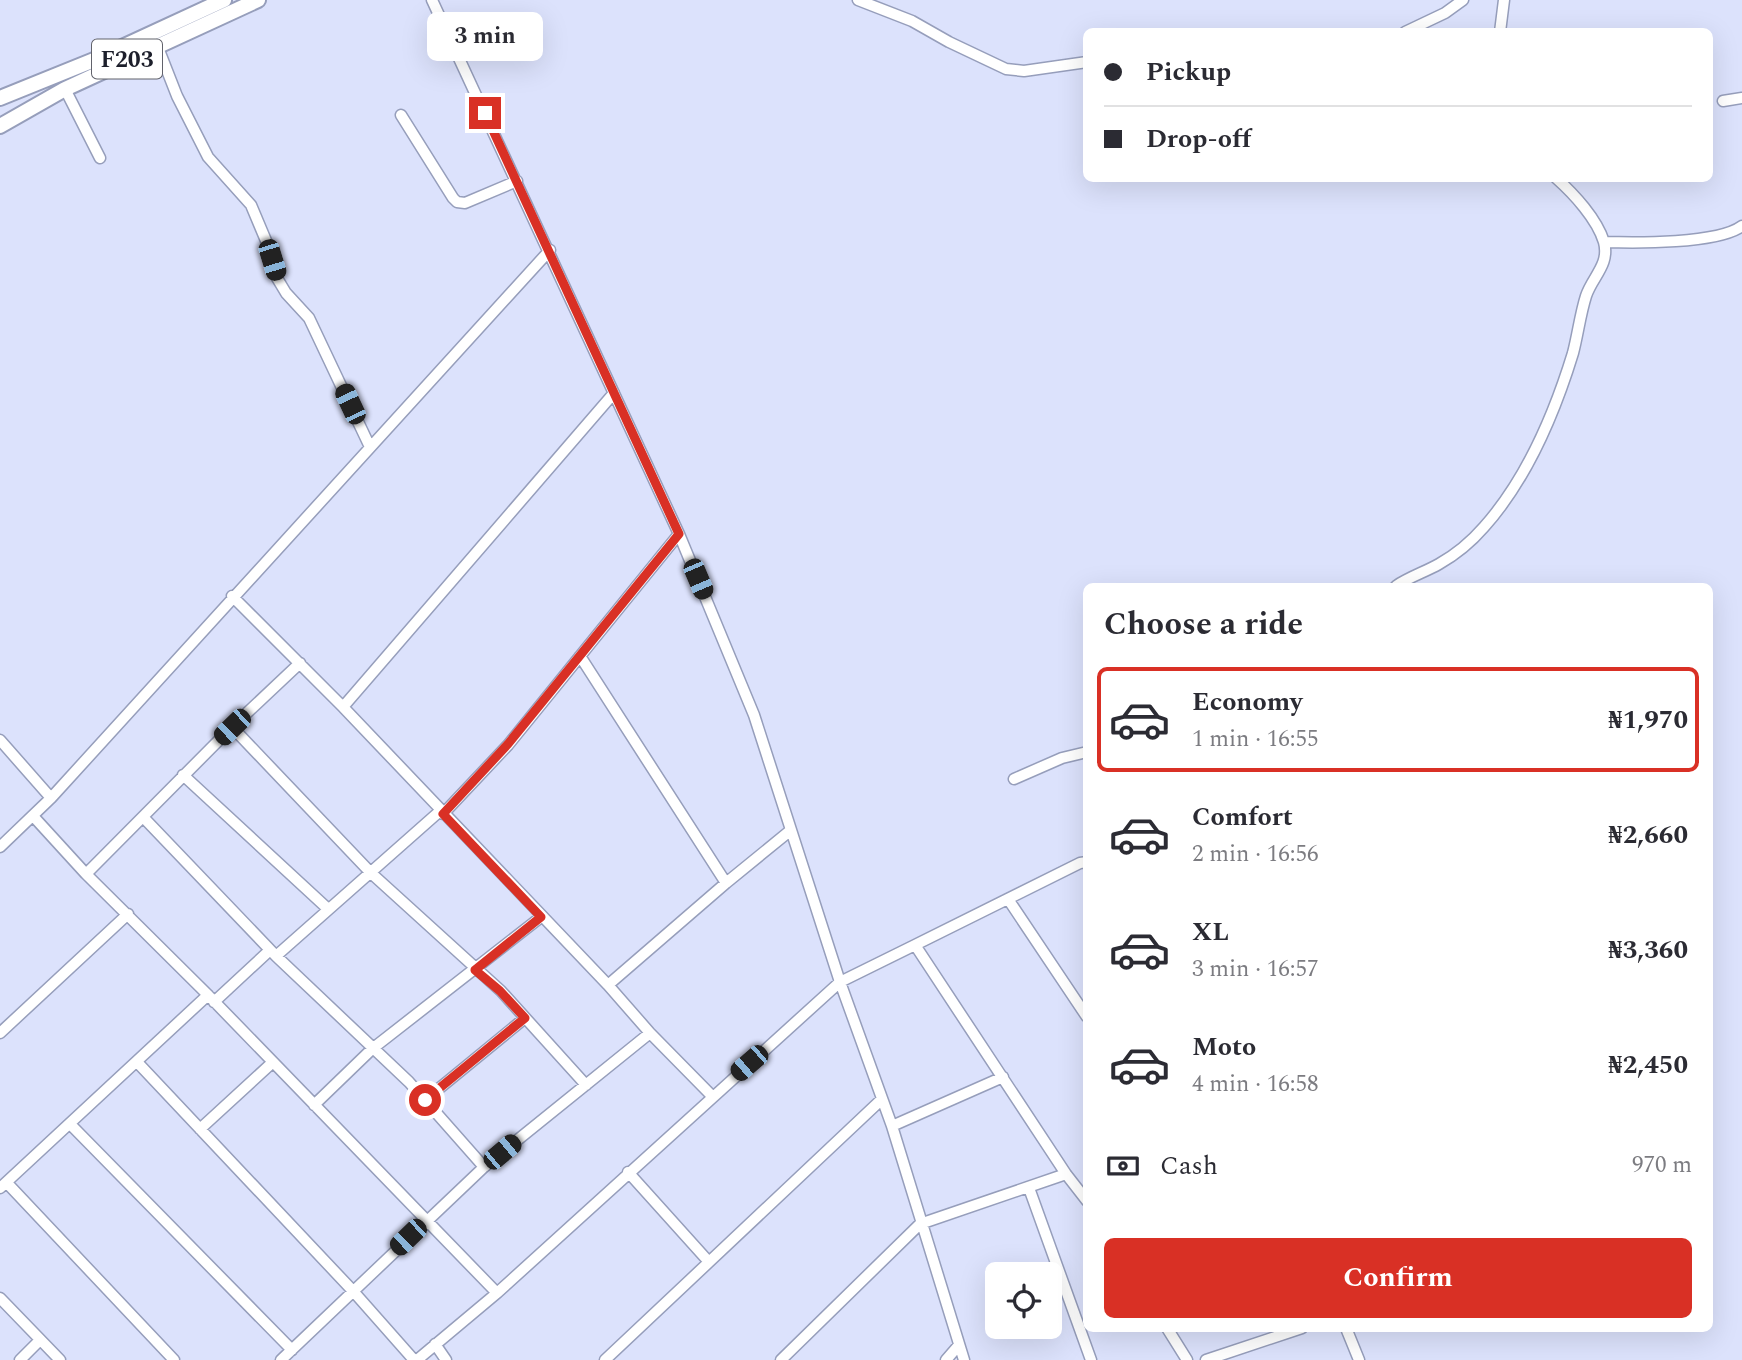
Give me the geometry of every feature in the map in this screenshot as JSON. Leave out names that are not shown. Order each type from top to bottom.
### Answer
[{"type":"main road","name":"F203","points":[[0,98],[94,60],[224,0]]},
{"type":"main road","name":"F203","points":[[0,126],[65,89],[258,0]]},
{"type":"street","points":[[432,0],[550,250],[679,534],[754,715],[840,982],[892,1126],[964,1360]]},
{"type":"street","points":[[858,0],[912,20],[949,42],[1006,69],[1024,71],[1083,63]]},
{"type":"street","points":[[1413,28],[1445,13],[1462,0]]},
{"type":"street","points":[[1500,28],[1504,0]]},
{"type":"street","points":[[157,45],[177,96],[208,157],[251,205],[267,243],[277,278],[286,293],[309,318],[370,447]]},
{"type":"street","points":[[65,89],[100,159]]},
{"type":"street","points":[[1723,101],[1742,98]]},
{"type":"street","points":[[401,115],[457,202],[465,203],[517,181]]},
{"type":"street","points":[[1402,583],[1448,558],[1482,530],[1531,460],[1573,352],[1580,314],[1588,291],[1604,265],[1604,242],[1580,202],[1560,182]]},
{"type":"street","points":[[1604,242],[1647,242],[1718,235],[1742,226]]},
{"type":"street","points":[[0,847],[51,798],[232,596],[550,250]]},
{"type":"street","points":[[343,707],[614,393]]},
{"type":"street","points":[[174,1360],[3,1186],[137,1062],[211,998],[273,953],[441,812],[508,744],[679,534]]},
{"type":"street","points":[[232,596],[343,707],[712,1096]]},
{"type":"street","points":[[580,656],[726,883]]},
{"type":"street","points":[[86,874],[183,775],[300,663]]},
{"type":"street","points":[[232,727],[371,873],[500,991],[586,1085]]},
{"type":"street","points":[[0,740],[51,798]]},
{"type":"street","points":[[1014,779],[1062,758],[1083,753]]},
{"type":"street","points":[[183,775],[327,908]]},
{"type":"street","points":[[33,816],[86,874],[211,998],[497,1293]]},
{"type":"street","points":[[143,817],[273,953],[425,1100],[484,1167]]},
{"type":"street","points":[[608,985],[791,830]]},
{"type":"street","points":[[137,1062],[416,1360],[497,1293],[840,982],[1083,863]]},
{"type":"street","points":[[1009,899],[1083,1011]]},
{"type":"street","points":[[0,1033],[128,914]]},
{"type":"street","points":[[314,1105],[372,1049],[541,917]]},
{"type":"street","points":[[915,945],[1066,1174],[1083,1194]]},
{"type":"street","points":[[425,1100],[525,1018]]},
{"type":"street","points":[[281,1360],[484,1167],[650,1033]]},
{"type":"street","points":[[200,1129],[273,1062]]},
{"type":"street","points":[[892,1126],[1003,1077]]},
{"type":"street","points":[[605,1360],[881,1100]]},
{"type":"street","points":[[70,1124],[292,1350]]},
{"type":"street","points":[[628,1172],[709,1262]]},
{"type":"street","points":[[781,1360],[920,1224],[1066,1174]]},
{"type":"street","points":[[1029,1188],[1091,1360]]},
{"type":"street","points":[[0,1298],[60,1360]]},
{"type":"street","points":[[1170,1332],[1187,1360]]},
{"type":"street","points":[[1206,1360],[1290,1332]]},
{"type":"street","points":[[1348,1332],[1359,1360]]},
{"type":"street","points":[[20,1360],[40,1340]]},
{"type":"street","points":[[435,1344],[446,1360]]},
{"type":"street","points":[[946,1360],[959,1345]]},
{"type":"route","points":[[425,1100],[525,1018],[500,991],[475,970],[541,917],[443,814],[508,744],[679,534],[485,113]]}]
